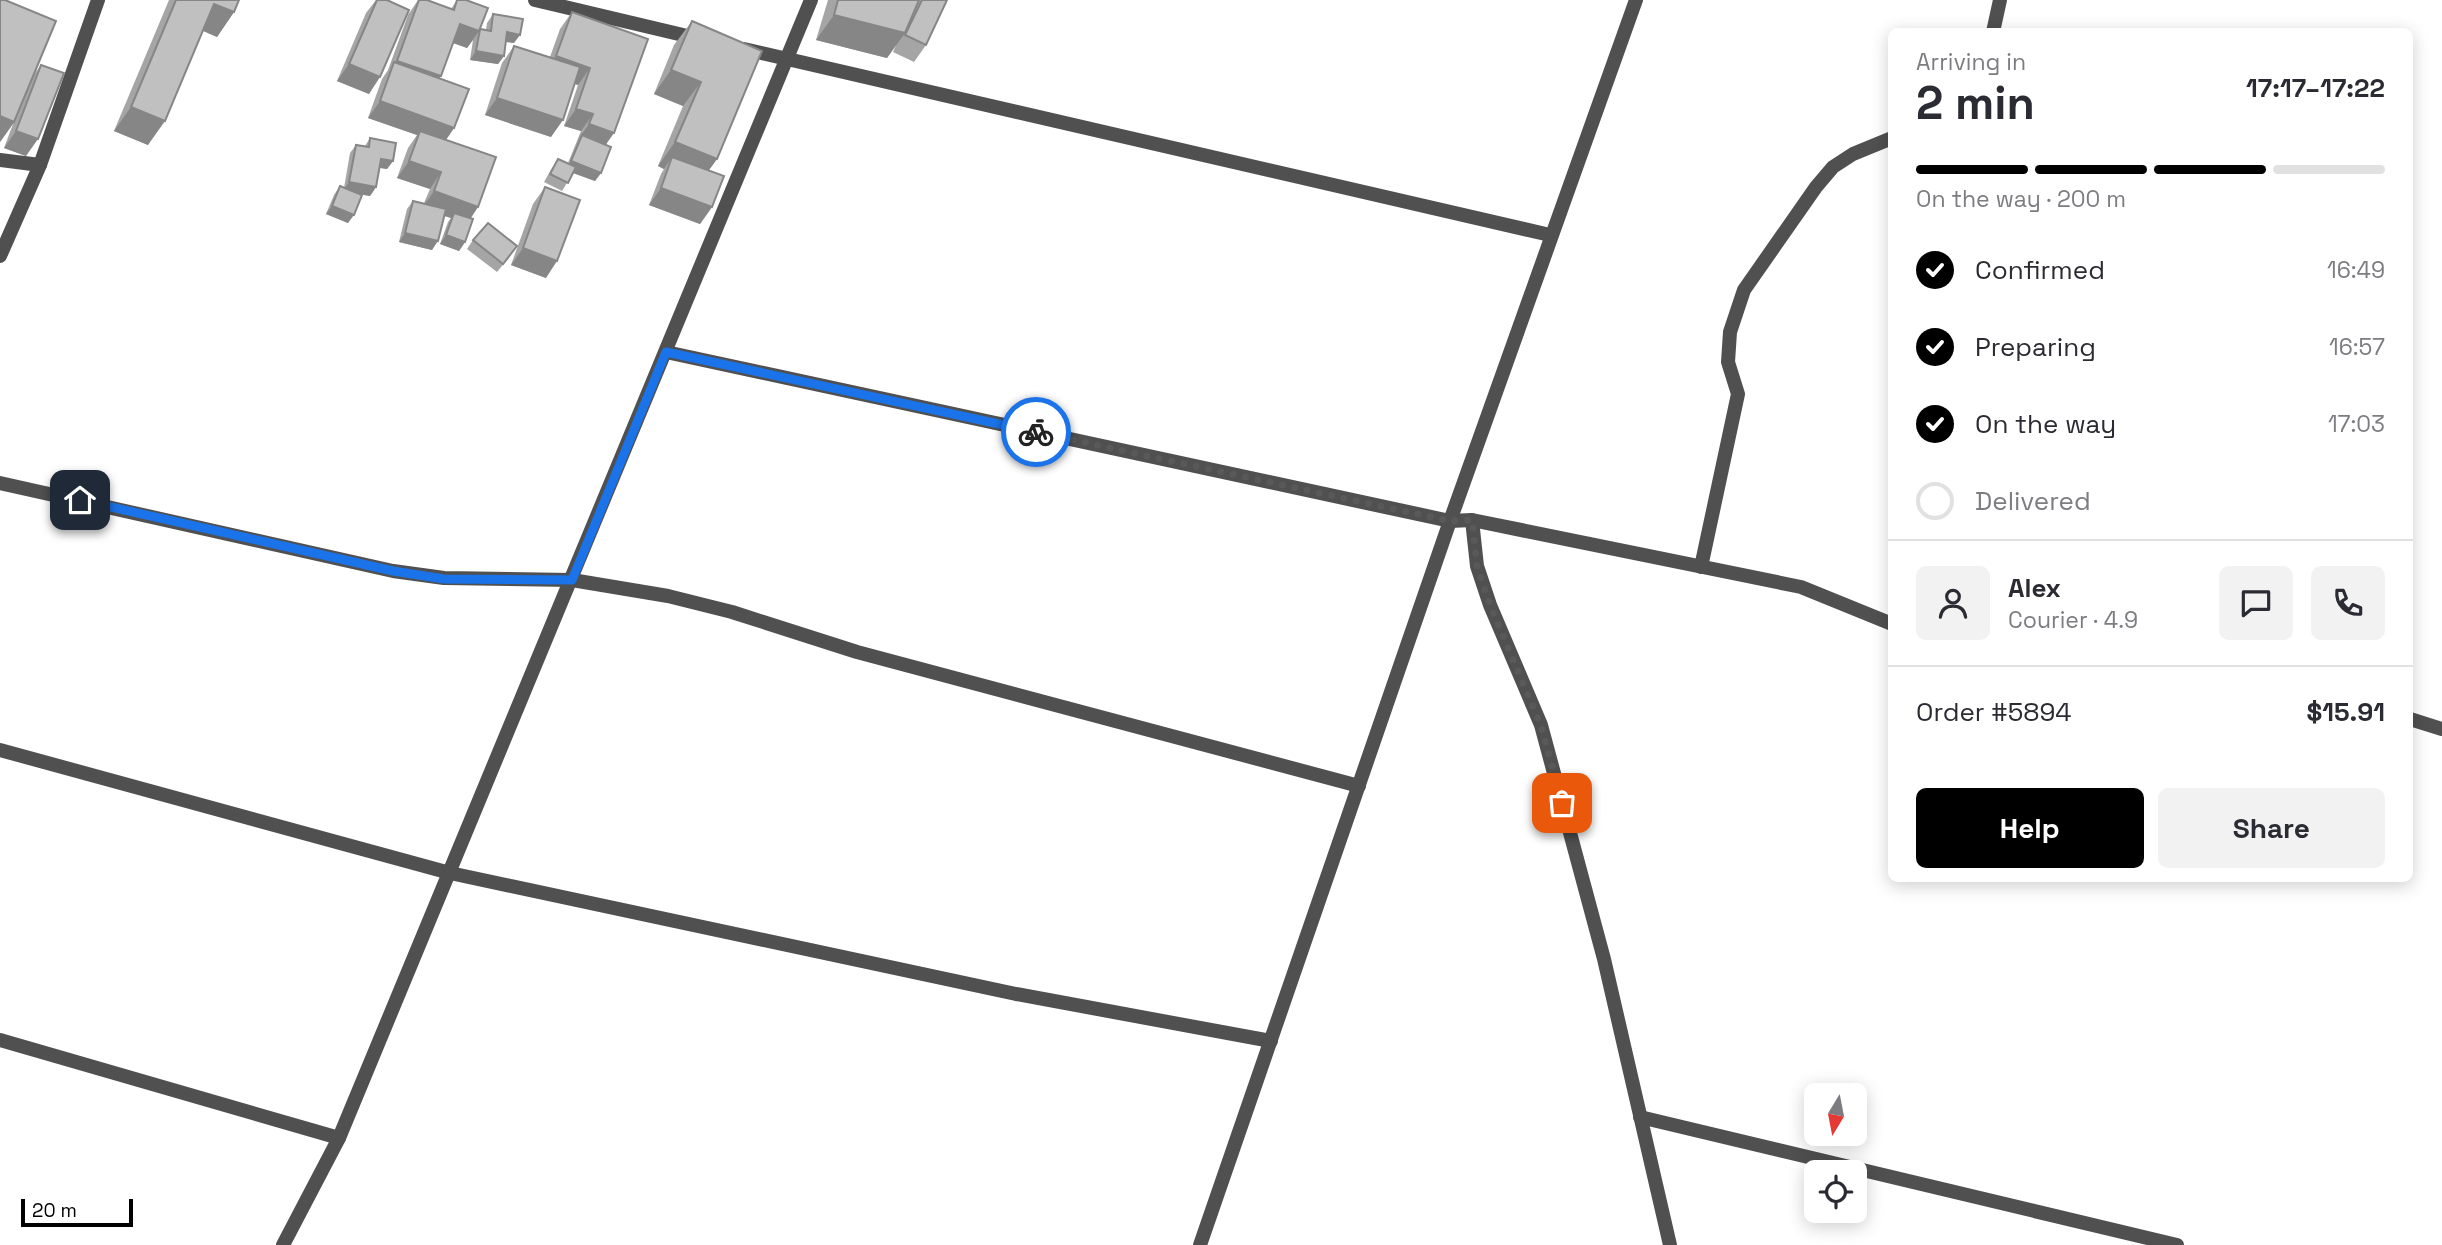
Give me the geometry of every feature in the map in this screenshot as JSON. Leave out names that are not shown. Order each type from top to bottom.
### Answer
[{"type":"street","points":[[0,256],[40,165],[98,0]]},
{"type":"street","points":[[535,0],[1550,236]]},
{"type":"street","points":[[283,1245],[339,1139],[811,0]]},
{"type":"street","points":[[1200,1245],[1450,521],[1636,0]]},
{"type":"street","points":[[1994,28],[2000,0]]},
{"type":"street","points":[[1701,568],[1738,394],[1728,362],[1730,332],[1744,290],[1833,167],[1853,154],[1888,140]]},
{"type":"street","points":[[0,160],[40,165]]},
{"type":"street","points":[[666,352],[1450,521],[1472,520],[1801,587],[1888,622]]},
{"type":"street","points":[[0,483],[393,571],[444,579],[572,580],[668,596],[732,612],[857,652],[1359,786]]},
{"type":"street","points":[[1472,520],[1477,566],[1490,605],[1541,726],[1604,959],[1670,1245]]},
{"type":"street","points":[[2413,720],[2442,729]]},
{"type":"street","points":[[0,750],[450,873],[1016,994],[1270,1041]]},
{"type":"street","points":[[0,1040],[339,1139]]},
{"type":"street","points":[[1640,1117],[2177,1245]]},
{"type":"building","points":[[0,0],[56,21],[14,122],[0,116]]},
{"type":"building","points":[[176,0],[239,0],[234,12],[214,4],[165,121],[131,107]]},
{"type":"building","points":[[377,0],[387,0],[409,10],[380,77],[349,64]]},
{"type":"building","points":[[419,0],[427,0],[454,10],[457,0],[466,0],[488,8],[479,31],[460,24],[441,76],[397,61]]},
{"type":"building","points":[[838,0],[919,0],[905,33],[834,15]]},
{"type":"building","points":[[922,0],[947,0],[926,45],[905,35]]},
{"type":"building","points":[[572,12],[648,39],[614,133],[589,124],[593,114],[576,109],[590,68],[556,56]]},
{"type":"building","points":[[493,14],[523,19],[520,35],[507,32],[504,56],[476,51],[480,29],[491,31]]},
{"type":"building","points":[[692,21],[762,51],[717,159],[675,142],[701,82],[671,70]]},
{"type":"building","points":[[514,46],[580,67],[563,120],[497,98]]},
{"type":"building","points":[[394,62],[469,89],[454,128],[380,101]]},
{"type":"building","points":[[41,65],[64,73],[38,139],[16,131]]},
{"type":"building","points":[[420,131],[496,157],[478,207],[434,191],[441,172],[409,161]]},
{"type":"building","points":[[582,135],[611,147],[601,173],[571,161]]},
{"type":"building","points":[[370,138],[396,143],[393,161],[381,159],[376,187],[349,182],[356,145],[369,147]]},
{"type":"building","points":[[672,157],[724,176],[712,207],[661,188]]},
{"type":"building","points":[[558,159],[576,167],[568,183],[550,174]]},
{"type":"building","points":[[340,186],[362,195],[354,215],[332,206]]},
{"type":"building","points":[[545,187],[580,200],[557,261],[523,248]]},
{"type":"building","points":[[413,201],[446,209],[438,241],[405,233]]},
{"type":"building","points":[[454,213],[473,219],[465,242],[446,235]]},
{"type":"building","points":[[488,223],[517,246],[503,264],[473,240]]},
{"type":"way so far","points":[[1036,432],[1450,521],[1472,520],[1477,566],[1490,605],[1541,726],[1562,803]]},
{"type":"route","points":[[80,500],[393,571],[444,579],[572,580],[666,352],[1036,432]]}]
